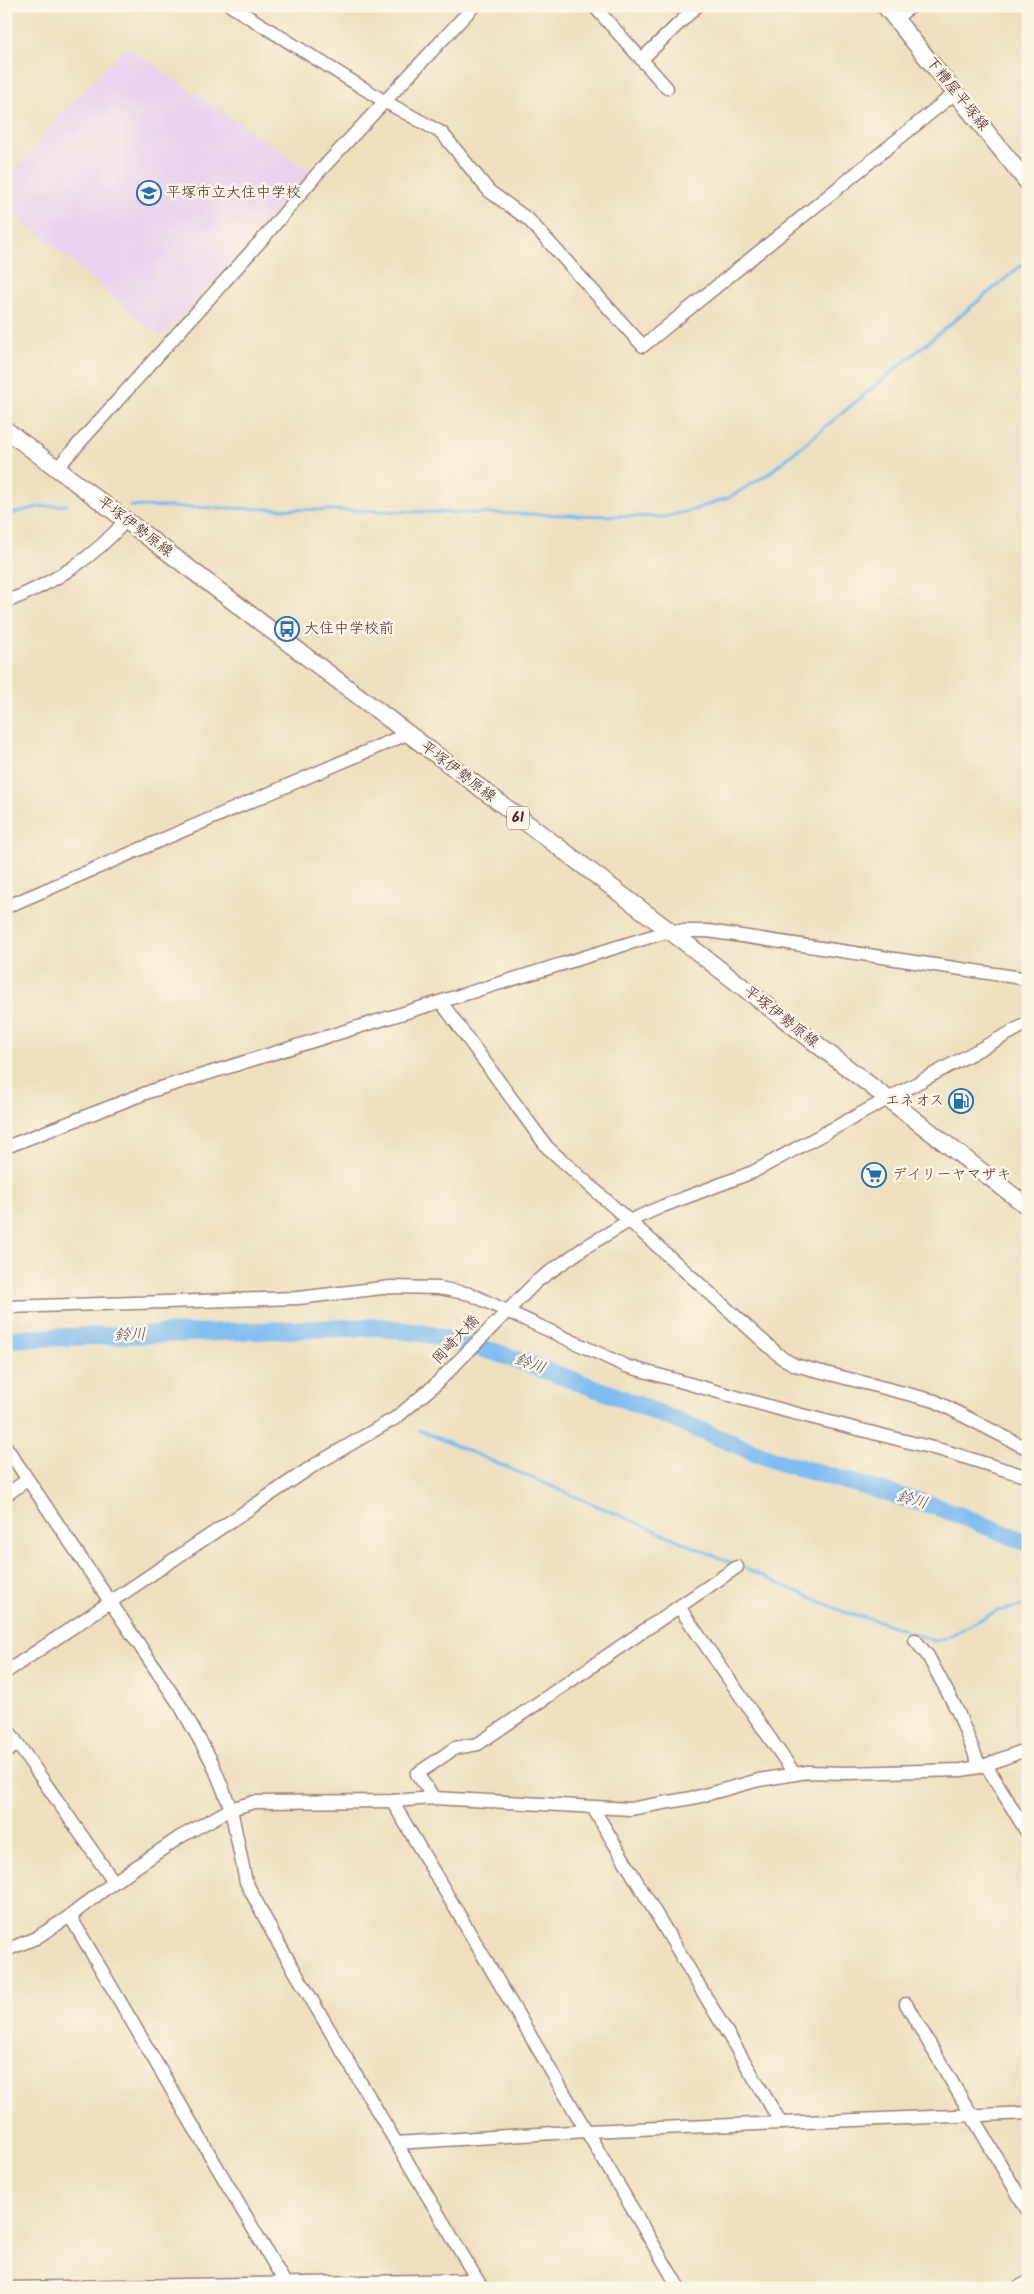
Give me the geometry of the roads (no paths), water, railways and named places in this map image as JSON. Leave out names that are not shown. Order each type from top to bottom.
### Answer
[{"type":"main road","name":"下糟屋平塚線","points":[[890,12],[1028,183]]},
{"type":"main road","name":"平塚伊勢原線","points":[[6,430],[669,931],[1028,1207]]},
{"type":"street","points":[[231,6],[384,101],[442,134],[484,186],[529,220],[643,346],[955,93]]},
{"type":"street","points":[[56,469],[384,101],[474,6]]},
{"type":"street","points":[[594,6],[667,88]]},
{"type":"street","points":[[642,59],[697,6]]},
{"type":"street","points":[[890,12],[912,6]]},
{"type":"street","points":[[6,602],[56,579],[79,564],[106,543],[126,520]]},
{"type":"street","points":[[6,908],[407,734]]},
{"type":"street","points":[[6,1147],[151,1091],[669,931],[708,931],[1028,979]]},
{"type":"street","points":[[441,1002],[547,1147],[782,1358],[795,1364],[935,1401],[1028,1449]]},
{"type":"street","name":"岡崎大橋","points":[[6,1672],[313,1466],[397,1417],[440,1381],[537,1281],[587,1246],[629,1221],[753,1172],[886,1098],[1028,1023]]},
{"type":"street","points":[[6,1307],[298,1298],[390,1287],[439,1288],[470,1294],[626,1366],[786,1411],[945,1451],[1028,1476]]},
{"type":"street","points":[[6,1447],[181,1707],[212,1762],[231,1809],[246,1882],[277,1940],[479,2284],[7,2288]]},
{"type":"street","points":[[6,1495],[27,1480]]},
{"type":"street","points":[[434,1798],[417,1774],[455,1748],[478,1744],[737,1567]]},
{"type":"street","points":[[679,1607],[794,1773]]},
{"type":"street","points":[[915,1640],[928,1656],[957,1710],[983,1766],[1028,1834]]},
{"type":"street","points":[[6,1727],[114,1882]]},
{"type":"street","points":[[6,1752],[18,1744]]},
{"type":"street","points":[[6,1950],[36,1938],[70,1916],[114,1882],[180,1837],[231,1809],[254,1802],[392,1801],[434,1798],[630,1809],[654,1806],[794,1773],[961,1770],[983,1766],[1028,1749]]},
{"type":"street","points":[[392,1801],[679,2288]]},
{"type":"street","points":[[593,1808],[781,2123]]},
{"type":"street","points":[[70,1916],[287,2286]]},
{"type":"street","points":[[906,2004],[1028,2210]]},
{"type":"street","points":[[396,2143],[587,2131],[1028,2113]]},
{"type":"street","points":[[1017,2288],[1028,2282]]},
{"type":"waterway","points":[[130,506],[665,517],[696,509],[730,497],[768,474],[1028,260]]},
{"type":"waterway","points":[[6,515],[38,507],[67,505]]},
{"type":"waterway","name":"鈴川","points":[[6,1339],[378,1327],[427,1334],[495,1352],[611,1394],[779,1462],[941,1508],[1028,1543]]},
{"type":"waterway","points":[[419,1430],[734,1564]]},
{"type":"waterway","points":[[740,1566],[844,1612],[882,1622],[934,1641],[945,1638],[997,1611],[1028,1605]]},
{"type":"place","name":"平塚市立大住中学校","points":[[149,193]]},
{"type":"place","name":"大住中学校前","points":[[287,629]]},
{"type":"place","name":"エネオス","points":[[961,1101]]},
{"type":"place","name":"デイリーヤマザキ","points":[[874,1175]]}]
